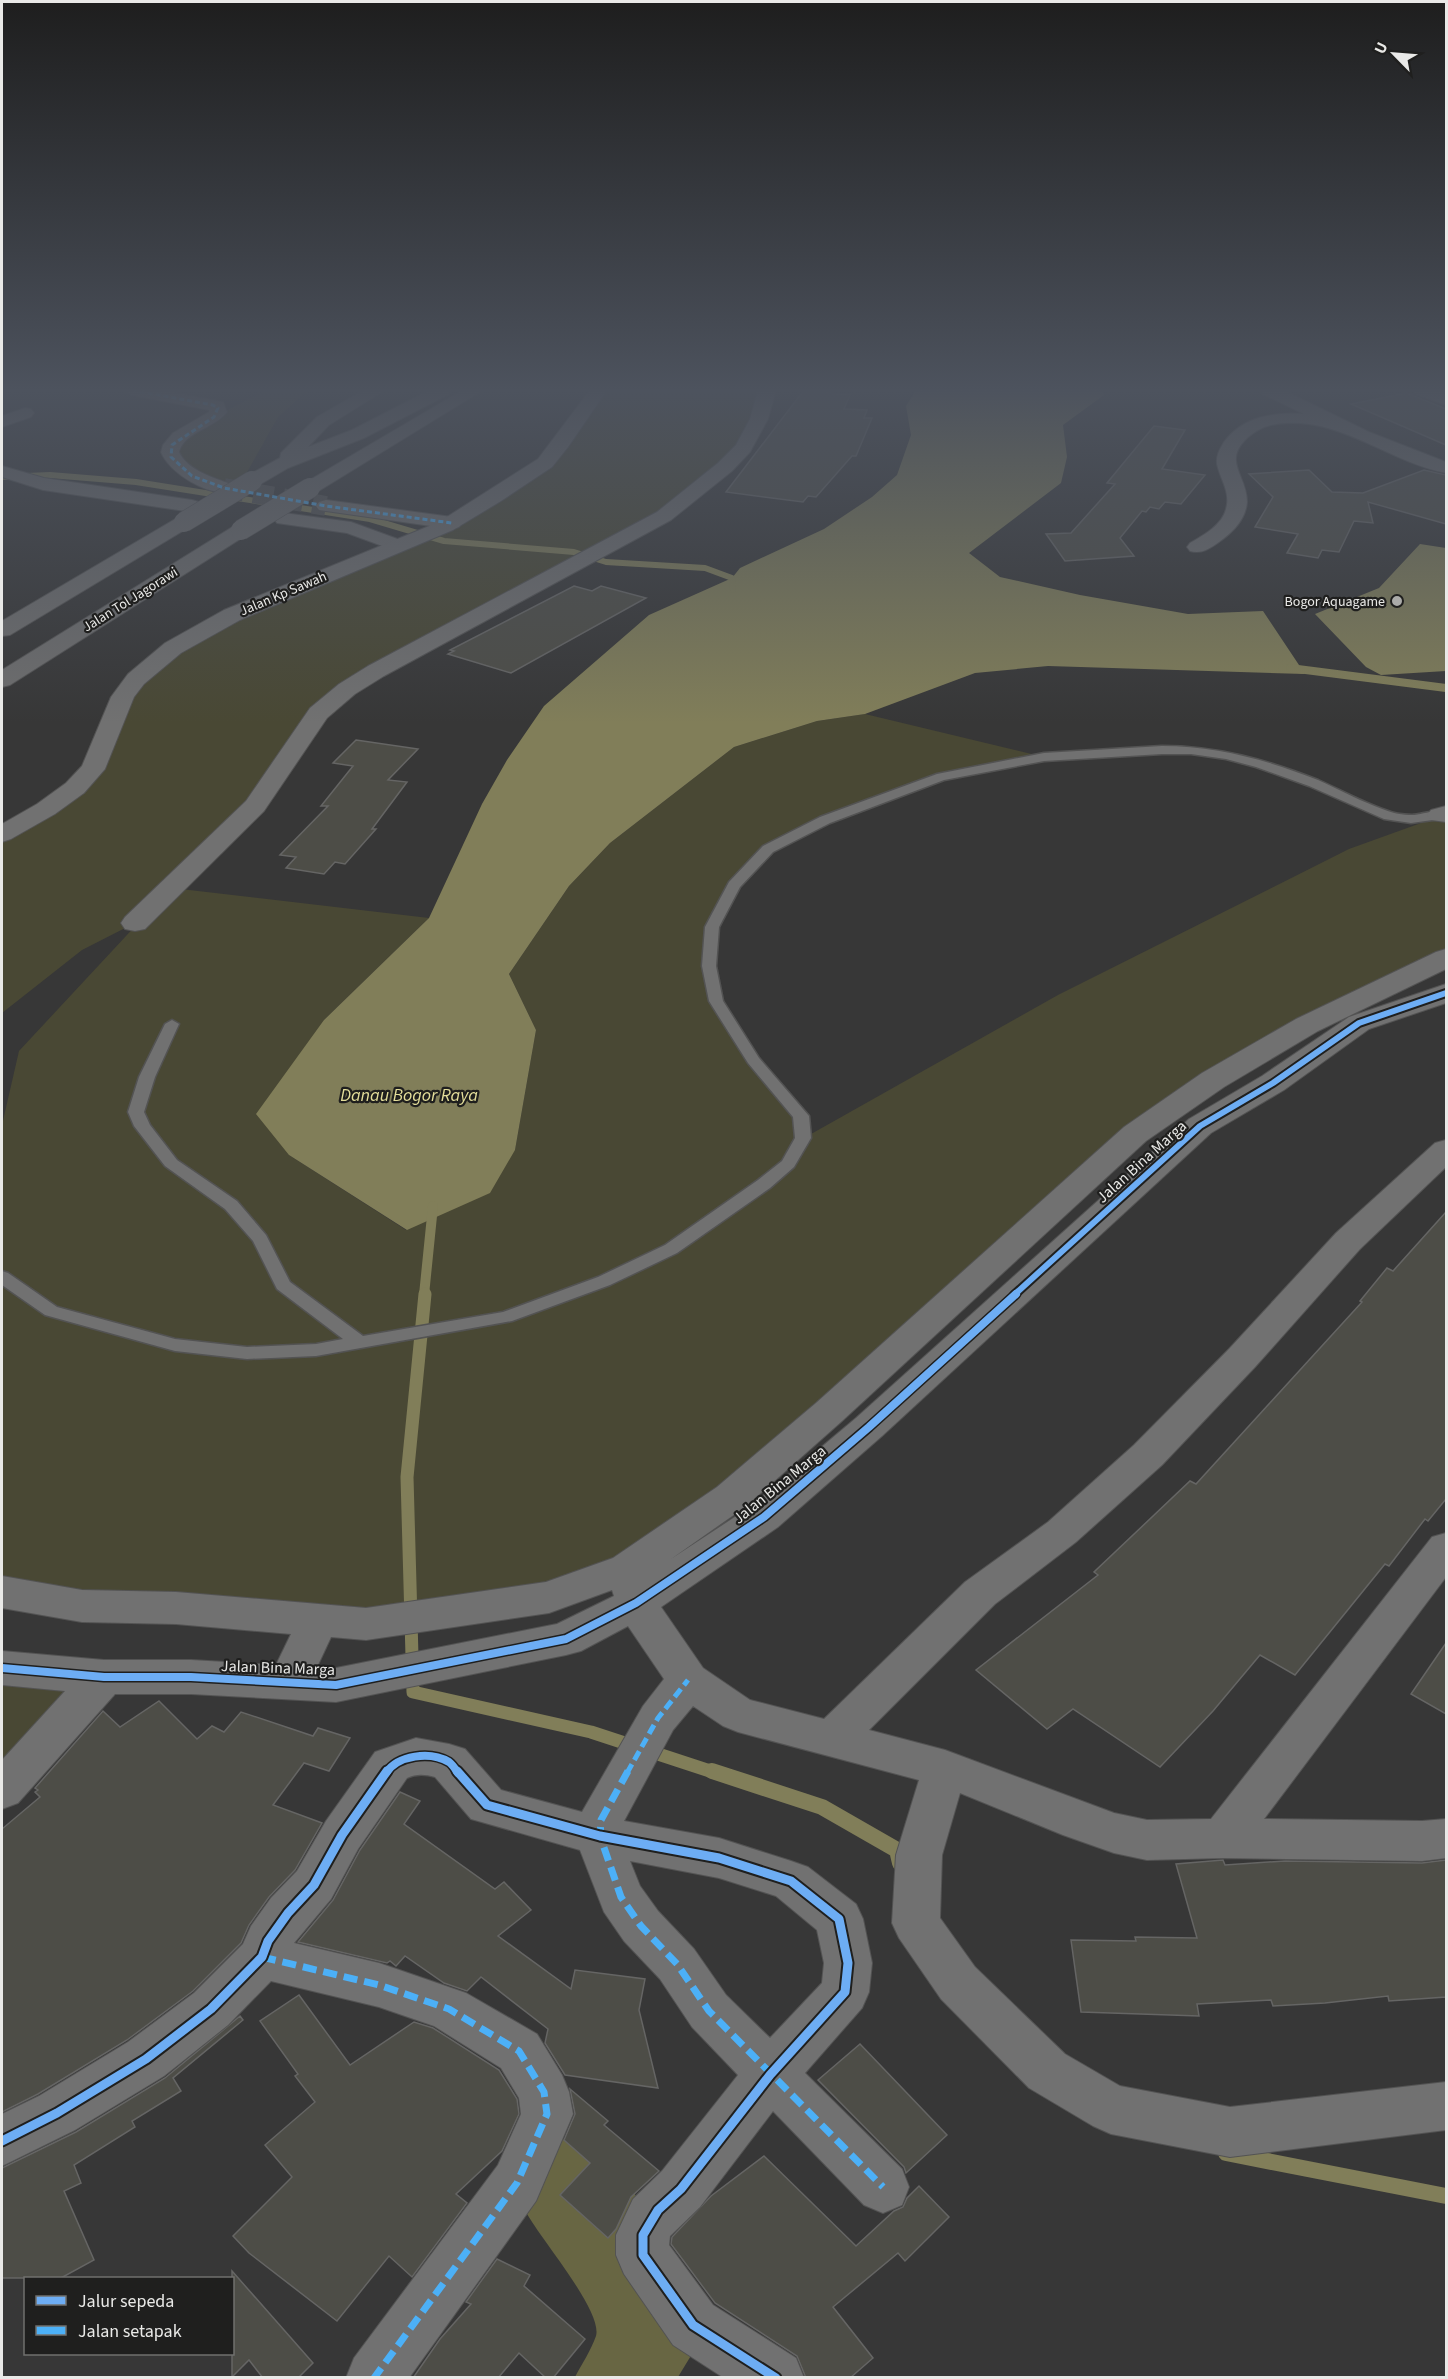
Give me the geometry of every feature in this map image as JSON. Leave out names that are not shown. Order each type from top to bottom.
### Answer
[{"type":"highway","points":[[2,630],[188,514],[213,501]]},
{"type":"highway","name":"Jalan Tol Jagorawi","points":[[2,680],[289,501]]},
{"type":"street","points":[[129,501],[188,514]]},
{"type":"street","name":"Jalan Kp Sawah","points":[[2,834],[46,809],[75,788],[93,769],[123,697],[136,679],[173,648],[240,610],[449,524],[487,501]]},
{"type":"street","points":[[135,923],[255,806],[318,713],[347,689],[609,548],[664,516],[683,501]]},
{"type":"street","points":[[1197,547],[1215,536],[1236,508],[1236,501]]},
{"type":"street","points":[[326,506],[449,524]]},
{"type":"street","points":[[284,519],[351,528],[401,543]]},
{"type":"street","name":"Jalan Bina Marga","points":[[2,1668],[104,1677],[191,1677],[336,1685],[566,1639],[632,1586],[829,1412],[1135,1134],[1213,1080],[1307,1025],[1446,958]]},
{"type":"street","name":"Jalan Bina Marga","points":[[632,1586],[764,1517],[869,1427],[1200,1126],[1273,1083],[1359,1023],[1446,993]]},
{"type":"street","points":[[833,1738],[980,1593],[1062,1532],[1148,1455],[1242,1358],[1348,1241],[1446,1150]]},
{"type":"street","points":[[1223,1838],[1446,1548]]},
{"type":"street","points":[[2,1592],[82,1606],[176,1608],[366,1624],[632,1586],[663,1646],[688,1680],[738,1714],[945,1768],[1114,1833],[1147,1840],[1223,1838],[1422,1841],[1446,1839]]},
{"type":"street","points":[[289,1682],[318,1620]]},
{"type":"street","points":[[2,1790],[104,1677]]},
{"type":"street","points":[[688,1680],[658,1718],[601,1828],[621,1897],[641,1926],[677,1964],[709,2011],[883,2187]]},
{"type":"street","points":[[2,2141],[57,2113],[146,2059],[211,2009],[262,1957],[268,1941],[288,1913],[314,1885],[342,1835],[391,1765],[416,1756],[449,1762],[487,1805],[601,1828],[719,1858],[791,1881],[839,1919],[848,1962],[845,1992],[770,2075],[681,2189],[662,2204],[643,2229],[640,2241],[643,2255],[693,2325],[776,2378]]},
{"type":"street","points":[[945,1768],[919,1855],[916,1923],[958,1983],[1047,2072],[1111,2109],[1230,2132],[1446,2106]]},
{"type":"street","points":[[262,1957],[379,1985],[449,2009],[519,2050],[544,2092],[547,2114],[517,2183],[374,2378]]},
{"type":"lane","points":[[2,1277],[51,1311],[175,1345],[247,1353],[316,1350],[506,1317],[604,1281],[671,1249],[764,1184],[788,1164],[803,1138],[801,1116],[753,1060],[716,1001],[709,966],[712,927],[734,885],[768,849],[825,820],[941,777],[1044,757],[1162,750],[1191,750],[1227,755],[1260,764],[1313,783],[1384,816],[1411,819],[1443,814]]},
{"type":"lane","points":[[172,1024],[147,1077],[136,1112],[142,1126],[171,1163],[231,1205],[260,1239],[283,1285],[365,1341]]},
{"type":"shaded area","points":[[485,501],[681,501],[347,689],[255,806],[172,888],[429,918],[324,1020],[289,1155],[406,1230],[515,1150],[536,1030],[509,974],[569,886],[610,843],[734,747],[817,721],[865,714],[1044,757],[941,777],[887,795],[768,849],[734,885],[712,927],[716,1001],[801,1116],[804,1138],[1058,995],[1349,849],[1446,814],[1446,959],[1409,975],[1213,1080],[627,1569],[366,1624],[82,1606],[2,1592],[2,1125],[19,1051],[153,907],[135,923],[82,950],[2,1013],[2,834],[46,809],[75,788],[123,697],[173,648],[446,526]]},
{"type":"shaded area","points":[[2,1668],[104,1677],[2,1791]]},
{"type":"shaded area","points":[[562,2139],[581,2143],[632,2189],[641,2205],[692,2354],[678,2377],[575,2377],[594,2341],[596,2325],[580,2292],[526,2212]]},
{"type":"water","name":"Danau Bogor Raya","points":[[866,501],[1037,501],[969,553],[1000,577],[1080,595],[1188,614],[1263,611],[1305,674],[1048,666],[975,673],[865,714],[817,721],[734,747],[610,843],[569,886],[509,974],[536,1030],[515,1150],[490,1193],[407,1230],[289,1155],[256,1114],[324,1020],[429,918],[482,804],[507,760],[544,706],[649,615],[732,578],[740,568],[824,529]]},
{"type":"water","name":"Bogor Aquagame","points":[[1420,544],[1446,548],[1446,671],[1381,675],[1366,667],[1315,614],[1379,588]]},
{"type":"building","points":[[1100,501],[1183,501],[1181,504],[1165,502],[1159,509],[1150,507],[1146,512],[1142,511],[1120,538],[1134,556],[1065,561],[1046,534],[1071,533]]},
{"type":"building","points":[[1271,501],[1446,501],[1446,524],[1368,502],[1373,523],[1354,521],[1339,552],[1322,550],[1318,558],[1287,553],[1298,534],[1255,527]]},
{"type":"building","points":[[574,586],[592,591],[601,586],[646,598],[511,673],[448,654],[454,651],[450,650]]},
{"type":"building","points":[[356,740],[418,749],[388,780],[407,782],[372,829],[376,829],[345,864],[335,862],[324,874],[286,868],[296,857],[280,855],[328,806],[321,806],[353,766],[333,763]]},
{"type":"building","points":[[1446,1212],[1446,1499],[1428,1521],[1425,1519],[1389,1566],[1385,1564],[1295,1675],[1260,1655],[1213,1711],[1160,1767],[1073,1709],[1047,1729],[976,1670],[1098,1575],[1094,1572],[1190,1481],[1196,1484],[1362,1302],[1360,1301],[1387,1268],[1393,1271]]},
{"type":"building","points":[[1446,1643],[1446,1714],[1411,1694]]},
{"type":"building","points":[[159,1701],[197,1739],[212,1726],[224,1732],[241,1712],[313,1736],[318,1728],[350,1738],[329,1771],[304,1763],[273,1805],[322,1823],[295,1870],[269,1897],[249,1925],[241,1943],[193,1991],[127,2040],[38,2094],[2,2112],[2,1829],[40,1797],[35,1792],[38,1790],[35,1788],[103,1711],[120,1727]]},
{"type":"building","points":[[400,1792],[420,1801],[404,1824],[495,1889],[504,1882],[531,1910],[498,1936],[571,1989],[575,1970],[645,1979],[639,2010],[658,2088],[565,2075],[545,2043],[548,2029],[481,1977],[467,1991],[444,1983],[405,1956],[396,1966],[390,1961],[387,1963],[298,1942],[333,1900],[360,1850]]},
{"type":"building","points":[[1223,1860],[1225,1865],[1285,1861],[1422,1863],[1446,1860],[1446,1997],[1389,2001],[1388,1996],[1273,2006],[1271,2000],[1197,2004],[1199,2016],[1081,2012],[1071,1940],[1136,1941],[1135,1937],[1197,1938],[1176,1864]]},
{"type":"building","points":[[299,1995],[350,2065],[414,2022],[433,2028],[499,2070],[517,2099],[519,2114],[502,2151],[456,2194],[467,2203],[412,2277],[389,2256],[337,2321],[249,2253],[233,2236],[292,2177],[265,2145],[315,2102],[295,2076],[298,2074],[260,2021]]},
{"type":"building","points":[[240,2016],[243,2020],[173,2078],[181,2091],[132,2121],[135,2127],[74,2165],[81,2183],[64,2191],[94,2260],[63,2277],[2,2278],[2,2168],[76,2132],[165,2078]]},
{"type":"building","points":[[860,2044],[947,2135],[906,2173],[904,2167],[818,2080]]},
{"type":"building","points":[[570,2089],[608,2121],[604,2125],[659,2171],[631,2197],[616,2229],[608,2238],[560,2195],[590,2163],[564,2140],[575,2114]]},
{"type":"building","points":[[764,2156],[856,2246],[894,2211],[903,2207],[907,2198],[919,2186],[949,2217],[905,2261],[898,2253],[833,2307],[873,2358],[850,2378],[806,2378],[797,2356],[715,2303],[671,2244],[672,2237],[711,2196]]},
{"type":"building","points":[[497,2259],[530,2275],[524,2286],[585,2339],[553,2378],[546,2378],[519,2353],[498,2378],[413,2378],[440,2339],[471,2304],[466,2302]]},
{"type":"building","points":[[232,2271],[313,2363],[298,2378],[263,2378],[249,2360],[232,2377],[234,2277],[232,2277]]},
{"type":"waterway","points":[[256,501],[370,519],[444,541],[574,552],[606,562],[705,568],[732,578],[733,590]]},
{"type":"waterway","points":[[1290,668],[1446,688]]},
{"type":"waterway","points":[[424,1295],[433,1206]]},
{"type":"waterway","points":[[425,1294],[407,1477],[413,1692],[591,1732],[716,1773]]},
{"type":"waterway","points":[[712,1771],[822,1807],[897,1850],[900,1863]]},
{"type":"waterway","points":[[1226,2153],[1446,2196]]},
{"type":"tunnel","points":[[298,501],[326,506]]},
{"type":"marked path","points":[[298,501],[452,523]]},
{"type":"marked path","points":[[688,1680],[658,1718],[601,1820],[600,1836],[605,1856],[621,1897],[641,1926],[677,1964],[709,2011],[883,2187]]},
{"type":"marked path","points":[[262,1957],[379,1985],[449,2009],[519,2051],[544,2092],[547,2114],[517,2183],[374,2378]]},
{"type":"cycle path","points":[[2,1668],[104,1677],[191,1677],[336,1685],[566,1639],[636,1603],[764,1517],[869,1427],[1200,1126],[1273,1083],[1359,1023],[1446,993]]},
{"type":"cycle path","points":[[2,2141],[57,2113],[146,2059],[211,2009],[262,1957],[268,1941],[288,1913],[314,1885],[342,1835],[391,1765],[416,1756],[449,1762],[487,1805],[600,1836],[719,1858],[791,1881],[839,1919],[848,1963],[845,1992],[770,2075],[681,2189],[658,2210],[643,2235],[643,2255],[693,2325],[776,2378]]},
{"type":"place","name":"Bogor Aquagame","points":[[1397,601]]}]
